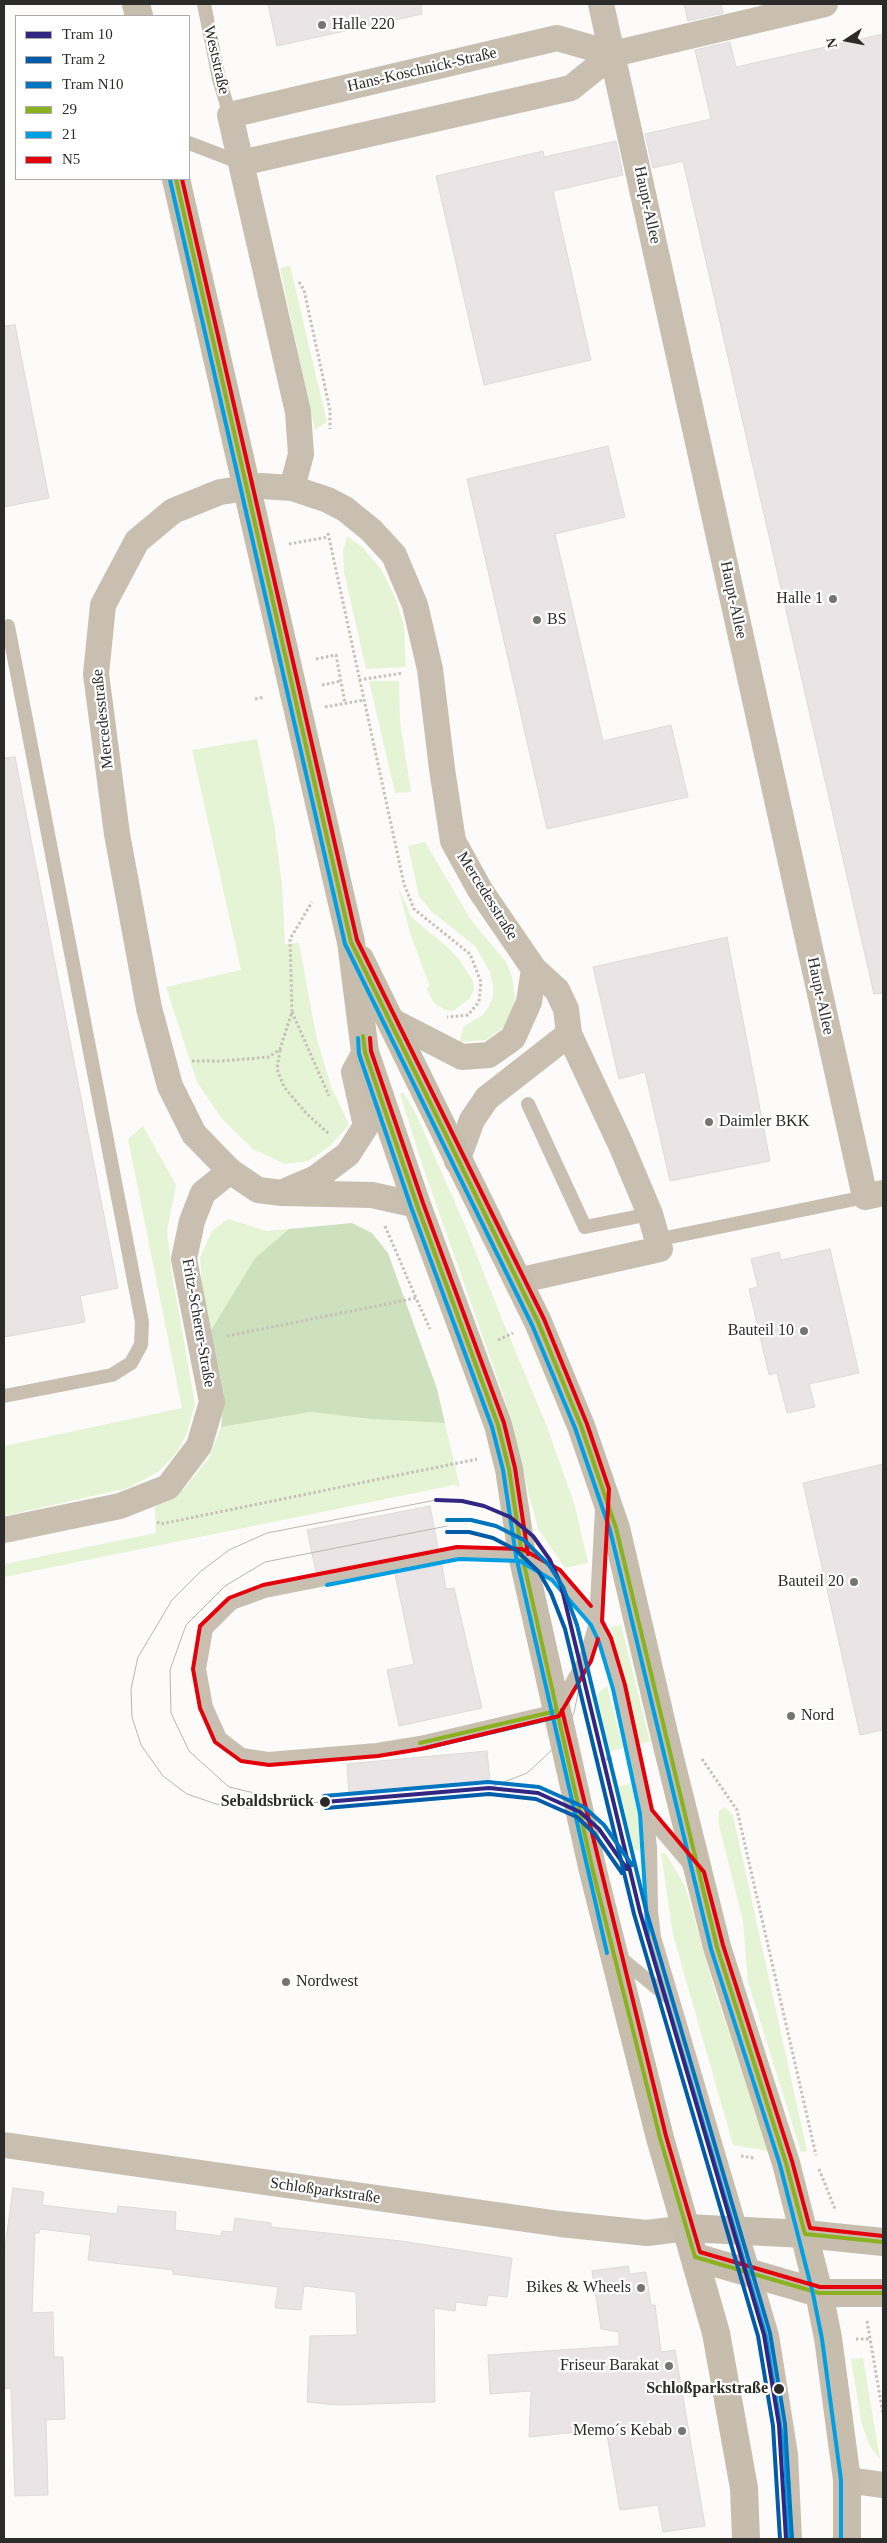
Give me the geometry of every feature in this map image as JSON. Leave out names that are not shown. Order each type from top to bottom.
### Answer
[{"type":"main road","points":[[176,180],[351,942],[366,1052],[417,1205],[498,1425],[522,1555],[556,1711],[613,1952],[660,2138],[716,2333],[742,2478],[746,2539]]},
{"type":"main road","points":[[351,942],[392,1021],[457,1161],[538,1322],[581,1426],[616,1528],[717,1947],[786,2163],[820,2293],[847,2480],[847,2539]]},
{"type":"street","name":"Haupt-Allee","points":[[601,4],[874,1195]]},
{"type":"street","name":"Hans-Koschnick-Straße","points":[[241,163],[572,88],[613,54],[825,4]]},
{"type":"street","name":"Hans-Koschnick-Straße","points":[[230,115],[557,38],[613,54]]},
{"type":"street","points":[[230,115],[298,412],[302,454],[292,488]]},
{"type":"street","name":"Mercedesstraße","points":[[417,1205],[372,1195],[282,1193],[258,1190],[230,1171],[194,1134],[170,1086],[148,998],[117,834],[102,736],[96,674],[103,605],[137,541],[173,511],[220,492],[261,486],[292,488],[328,500],[344,509],[371,530],[394,555],[415,605],[430,669],[453,841],[480,890],[534,969],[557,990],[566,1009],[569,1034],[621,1145],[650,1214],[656,1240]]},
{"type":"street","points":[[392,1021],[462,1057],[489,1055],[513,1038],[529,1002],[534,969]]},
{"type":"street","points":[[457,1161],[472,1120],[487,1098],[569,1034]]},
{"type":"street","points":[[282,1193],[316,1178],[348,1154],[366,1126],[354,1072],[366,1052]]},
{"type":"street","name":"Fritz-Scherer-Straße","points":[[4,1530],[120,1506],[168,1487],[199,1446],[212,1402],[202,1341],[184,1259],[192,1221],[203,1194],[230,1171]]},
{"type":"street","points":[[517,1281],[660,1249],[656,1240]]},
{"type":"street","name":"Schloßparkstraße","points":[[4,2145],[560,2224],[647,2233],[687,2228]]},
{"type":"street","points":[[687,2228],[805,2234],[883,2242]]},
{"type":"street","name":"Schloßparkstraße","points":[[647,2233],[695,2257]]},
{"type":"street","points":[[695,2257],[820,2293],[883,2292]]},
{"type":"street","points":[[847,2480],[883,2485]]},
{"type":"lane","name":"Weststraße","points":[[204,4],[220,79],[230,115]]},
{"type":"lane","points":[[190,143],[241,163]]},
{"type":"lane","points":[[4,1396],[112,1375],[131,1363],[141,1345],[142,1322],[8,626]]},
{"type":"lane","points":[[528,1104],[585,1227],[650,1214]]},
{"type":"lane","points":[[656,1240],[874,1195]]},
{"type":"lane","points":[[603,1490],[596,1622],[586,1658],[556,1711],[420,1743],[377,1750],[268,1759],[242,1755],[220,1738],[206,1707],[199,1669],[206,1629],[232,1603],[265,1591],[458,1553],[522,1555],[556,1575],[596,1622],[605,1640],[619,1687],[646,1813],[650,1848],[653,1928],[772,2335],[791,2454],[795,2539]]},
{"type":"lane","points":[[646,1813],[698,1874]]},
{"type":"lane","points":[[613,1952],[673,2001]]},
{"type":"path","points":[[328,500],[328,537],[404,884],[414,909],[470,954],[481,982],[479,1002],[468,1015],[439,1018]]},
{"type":"path","points":[[281,546],[328,537]]},
{"type":"path","points":[[359,680],[430,669]]},
{"type":"path","points":[[345,703],[364,700]]},
{"type":"path","points":[[164,1060],[221,1061],[269,1057],[280,1049],[292,1012],[290,939],[333,868]]},
{"type":"path","points":[[292,1012],[329,1097]]},
{"type":"path","points":[[202,1341],[416,1298],[430,1331]]},
{"type":"path","points":[[472,1352],[538,1322]]},
{"type":"path","points":[[120,1506],[160,1524],[450,1466],[504,1452]]},
{"type":"path","points":[[700,1756],[737,1810],[819,2168],[846,2238]]},
{"type":"path","points":[[870,2339],[883,2414]]},
{"type":"green space","points":[[290,266],[327,422],[315,430],[280,268]]},
{"type":"green space","points":[[347,536],[362,547],[381,569],[395,597],[404,625],[406,667],[366,669],[344,572],[343,551]]},
{"type":"green space","points":[[369,681],[399,681],[400,722],[411,792],[395,793]]},
{"type":"green space","points":[[257,739],[274,823],[282,885],[285,944],[299,943],[317,1040],[331,1086],[349,1125],[330,1146],[308,1161],[285,1164],[253,1149],[222,1119],[197,1082],[166,987],[241,970],[192,750]]},
{"type":"green space","points":[[425,842],[471,920],[506,962],[512,977],[515,997],[512,1014],[506,1025],[486,1040],[460,1042],[463,1027],[483,1015],[489,1006],[493,996],[493,985],[490,972],[475,946],[432,912],[419,896],[408,846]]},
{"type":"green space","points":[[398,886],[411,917],[459,959],[473,981],[474,990],[469,999],[453,1011],[445,1010],[434,1003],[426,988],[430,987],[410,933]]},
{"type":"green space","points":[[403,1092],[416,1114],[464,1223],[546,1424],[575,1506],[588,1563],[565,1568],[538,1529],[504,1397],[422,1164],[400,1094]]},
{"type":"green space","points":[[143,1126],[176,1185],[167,1231],[172,1274],[195,1404],[187,1433],[177,1452],[158,1472],[128,1488],[4,1516],[4,1446],[182,1408],[128,1139]]},
{"type":"green space","points":[[228,1219],[267,1231],[289,1229],[255,1258],[211,1330],[202,1287],[200,1257],[212,1231]]},
{"type":"green space","points":[[352,1223],[372,1233],[388,1253],[437,1389],[445,1423],[370,1419],[311,1412],[221,1427],[224,1394],[211,1330],[255,1258],[289,1229]]},
{"type":"green space","points":[[311,1412],[370,1419],[445,1423],[460,1487],[454,1485],[4,1577],[4,1564],[156,1533],[155,1507],[184,1489],[209,1458],[221,1427]]},
{"type":"green space","points":[[621,1625],[650,1742],[640,1744],[611,1627]]},
{"type":"green space","points":[[607,1686],[623,1748],[609,1752],[596,1695]]},
{"type":"green space","points":[[631,1784],[641,1827],[642,1842],[642,1850],[634,1851],[618,1786]]},
{"type":"green space","points":[[725,1807],[733,1815],[807,2151],[801,2152],[748,1982],[743,1921],[718,1821],[719,1811]]},
{"type":"green space","points":[[661,1852],[666,1854],[685,1886],[713,1985],[769,2151],[733,2145],[673,1935]]},
{"type":"green space","points":[[863,2358],[880,2459],[870,2446],[862,2425],[851,2359]]},
{"type":"building","name":"Halle 220","points":[[268,4],[421,4],[422,14],[277,46]]},
{"type":"building","points":[[684,4],[721,4],[723,13],[688,21]]},
{"type":"building","name":"Halle 1","points":[[883,34],[883,993],[874,994],[683,161],[653,168],[645,134],[711,119],[695,50],[730,42],[736,67]]},
{"type":"building","points":[[616,141],[623,175],[553,191],[591,360],[484,385],[436,176],[543,151],[544,157]]},
{"type":"building","points":[[15,325],[49,498],[4,507],[4,326]]},
{"type":"building","name":"BS","points":[[608,446],[625,517],[555,534],[603,741],[671,725],[688,797],[547,829],[467,479]]},
{"type":"building","points":[[15,757],[118,1288],[80,1296],[85,1322],[4,1337],[4,758]]},
{"type":"building","points":[[727,937],[770,1161],[670,1181],[645,1072],[619,1079],[593,967]]},
{"type":"building","name":"Bauteil 10","points":[[830,1249],[859,1373],[809,1384],[815,1407],[787,1413],[777,1373],[769,1375],[749,1289],[758,1287],[751,1259],[779,1252],[781,1260]]},
{"type":"building","name":"Bauteil 20","points":[[883,1464],[883,1730],[860,1735],[803,1483]]},
{"type":"building","points":[[430,1506],[438,1548],[316,1572],[307,1530]]},
{"type":"building","points":[[442,1565],[446,1589],[454,1588],[482,1708],[399,1726],[387,1670],[414,1664],[395,1574]]},
{"type":"building","points":[[487,1751],[490,1781],[349,1794],[347,1764]]},
{"type":"building","points":[[13,2188],[44,2192],[42,2205],[117,2214],[118,2206],[176,2212],[175,2230],[221,2236],[222,2231],[233,2232],[235,2218],[271,2223],[271,2227],[401,2241],[512,2258],[507,2297],[488,2295],[486,2306],[456,2302],[455,2311],[434,2308],[435,2402],[338,2405],[307,2402],[310,2336],[357,2335],[356,2292],[304,2286],[301,2310],[275,2308],[278,2287],[173,2274],[173,2270],[88,2260],[91,2235],[40,2229],[39,2233],[35,2233],[32,2313],[53,2312],[54,2357],[63,2357],[65,2419],[46,2420],[48,2495],[15,2496],[11,2388],[4,2389],[4,2255]]},
{"type":"building","points":[[628,2266],[630,2274],[646,2272],[651,2305],[655,2305],[661,2352],[675,2350],[705,2526],[663,2532],[658,2505],[620,2510],[606,2429],[529,2437],[531,2391],[490,2394],[488,2355],[619,2346],[619,2332],[601,2329],[592,2271]]},
{"type":"tram line","points":[[311,1804],[247,1808],[216,1804],[187,1794],[163,1776],[141,1745],[132,1717],[131,1689],[138,1657],[172,1600],[200,1572],[229,1550],[267,1533],[436,1500]]},
{"type":"tram line","name":"10","points":[[436,1500],[462,1501],[484,1506],[510,1517],[533,1536],[550,1560],[561,1585],[640,1912],[764,2335],[779,2425],[786,2539]]},
{"type":"tram line","name":"N10","points":[[447,1520],[471,1520],[496,1526],[524,1540],[549,1565],[563,1587],[577,1625],[646,1910],[770,2333],[785,2424],[792,2539]]},
{"type":"tram line","points":[[288,1801],[229,1787],[189,1751],[171,1713],[170,1670],[186,1625],[225,1586],[265,1562],[447,1526]]},
{"type":"tram line","name":"2","points":[[447,1532],[469,1532],[493,1538],[516,1550],[539,1572],[551,1593],[565,1629],[634,1914],[758,2336],[773,2426],[780,2539]]},
{"type":"tram line","points":[[489,1788],[527,1773],[552,1750],[562,1736],[574,1713],[579,1688],[578,1659]]},
{"type":"tram line","name":"N10","points":[[324,1796],[488,1782],[539,1787],[584,1807],[604,1825],[632,1865]]},
{"type":"tram line","name":"10","points":[[325,1802],[489,1788],[538,1793],[580,1812],[599,1829],[627,1869]]},
{"type":"tram line","name":"2","points":[[326,1808],[489,1794],[536,1799],[577,1817],[594,1833],[622,1873]]},
{"type":"tram line","points":[[305,1803],[325,1802]]},
{"type":"transit line","name":"21","points":[[170,180],[345,944],[532,1325],[575,1428],[610,1530],[711,1949],[780,2165],[813,2294],[822,2339],[841,2480],[841,2539]]},
{"type":"transit line","name":"29","points":[[176,180],[351,942],[538,1322],[581,1426],[616,1528],[717,1947],[786,2163],[805,2234]]},
{"type":"transit line","name":"N5","points":[[182,180],[357,940],[544,1319],[587,1424],[609,1489],[602,1621],[611,1638],[625,1685],[652,1810],[704,1872],[723,1945],[792,2161],[810,2228],[883,2236]]},
{"type":"transit line","name":"29","points":[[363,1036],[365,1052],[417,1205],[498,1425],[509,1469],[522,1555],[593,1871],[660,2138],[695,2257]]},
{"type":"transit line","name":"21","points":[[358,1038],[359,1054],[411,1207],[492,1427],[503,1470],[516,1556],[607,1953]]},
{"type":"transit line","name":"N5","points":[[370,1038],[371,1051],[423,1203],[504,1423],[515,1468],[528,1554]]},
{"type":"transit line","name":"N5","points":[[591,1606],[560,1570],[522,1549],[457,1547],[263,1585],[229,1598],[200,1626],[193,1669],[200,1708],[215,1742],[241,1761],[269,1765],[378,1756],[421,1749],[559,1716],[591,1661],[598,1639]]},
{"type":"transit line","name":"21","points":[[327,1585],[459,1559],[520,1561],[552,1580],[591,1625],[599,1642],[613,1689],[640,1814],[648,1938],[766,2336],[785,2455],[789,2539]]},
{"type":"transit line","name":"N5","points":[[562,1710],[666,2136],[700,2252],[820,2287],[883,2287]]},
{"type":"transit line","name":"29","points":[[420,1743],[556,1711]]},
{"type":"transit line","name":"21","points":[[421,1749],[557,1717]]},
{"type":"transit line","name":"29","points":[[805,2234],[883,2242]]},
{"type":"transit line","name":"29","points":[[695,2257],[819,2293],[883,2293]]},
{"type":"place","name":"Halle 220","points":[[322,25]]},
{"type":"place","name":"Halle 1","points":[[833,599]]},
{"type":"place","name":"BS","points":[[537,620]]},
{"type":"place","name":"Daimler BKK","points":[[709,1122]]},
{"type":"place","name":"Bauteil 10","points":[[804,1331]]},
{"type":"place","name":"Bauteil 20","points":[[854,1582]]},
{"type":"place","name":"Nord","points":[[791,1716]]},
{"type":"place","name":"Sebaldsbrück","points":[[325,1802]]},
{"type":"place","name":"Nordwest","points":[[286,1982]]},
{"type":"place","name":"Bikes & Wheels","points":[[641,2288]]},
{"type":"place","name":"Friseur Barakat","points":[[669,2366]]},
{"type":"place","name":"Schloßparkstraße","points":[[779,2389]]},
{"type":"place","name":"Memo´s Kebab","points":[[682,2431]]}]
